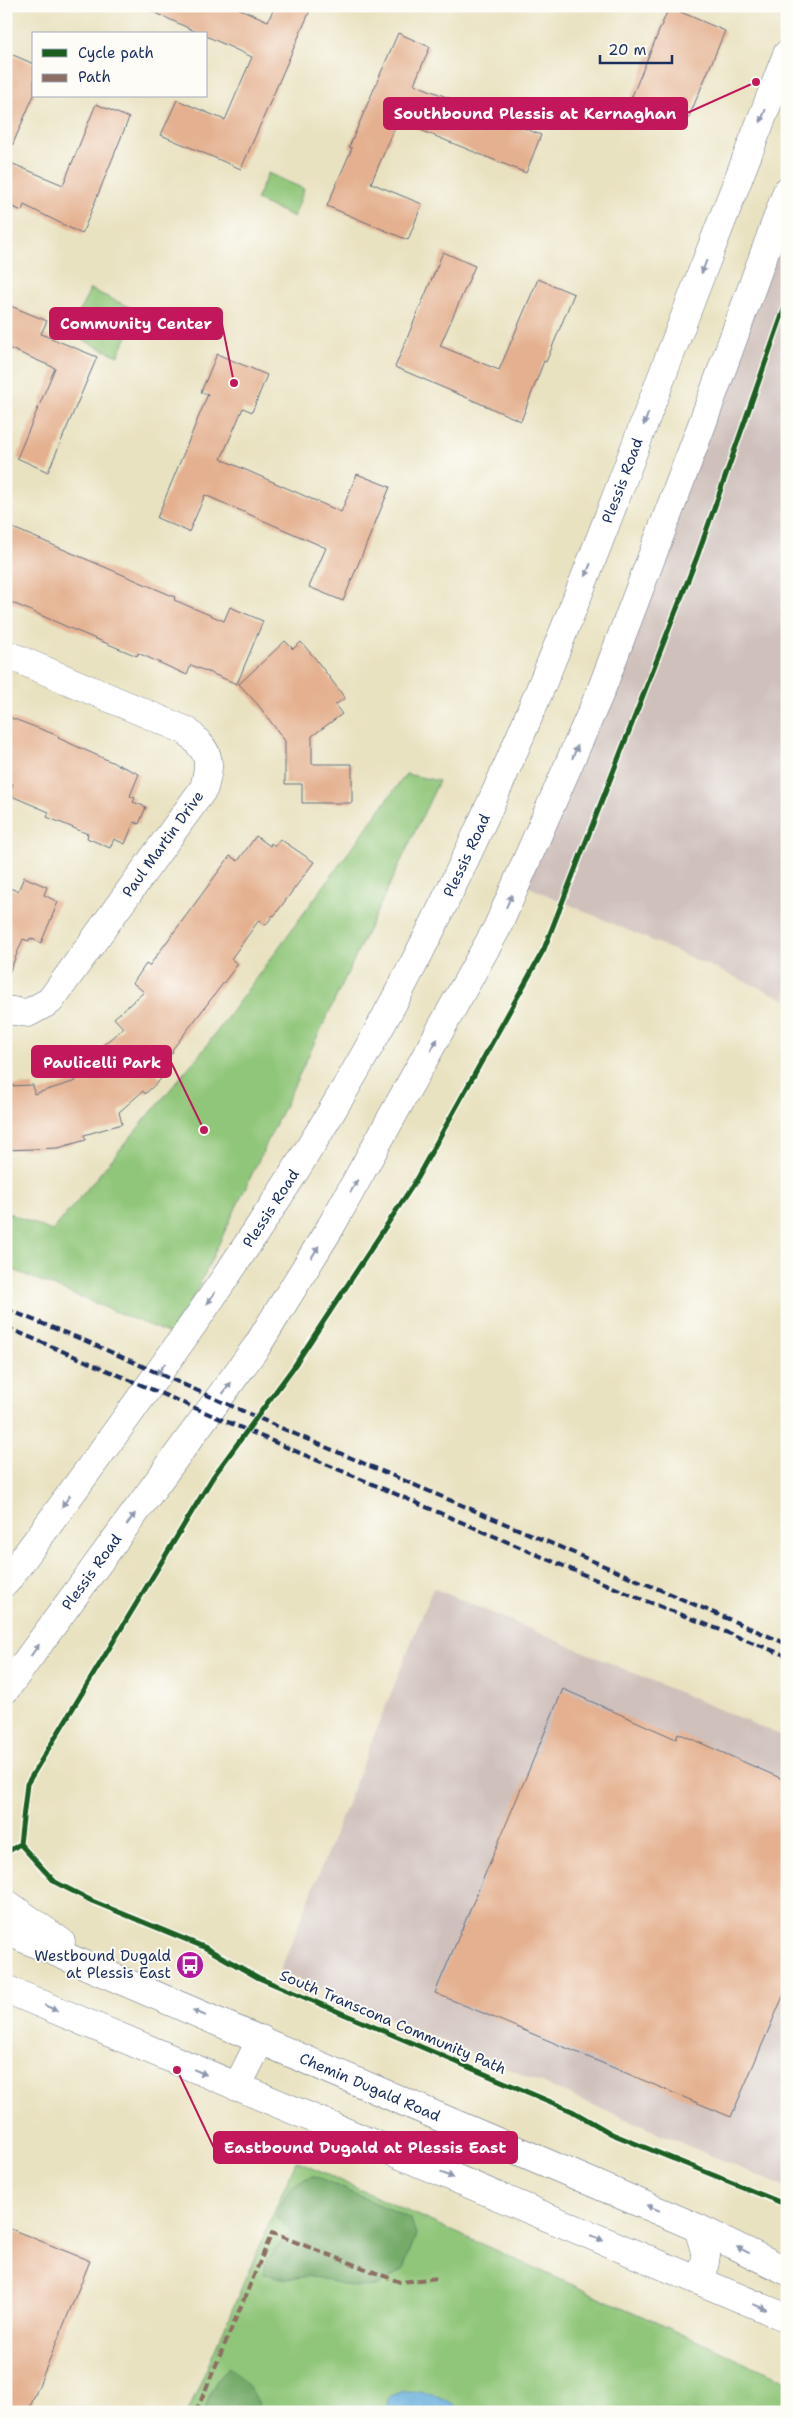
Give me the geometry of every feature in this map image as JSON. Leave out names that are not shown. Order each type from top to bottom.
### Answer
[{"type":"main road","name":"Plessis Road","points":[[6,1582],[113,1437],[232,1268],[317,1137],[379,1029],[446,901],[509,766],[607,523],[787,54]]},
{"type":"main road","name":"Plessis Road","points":[[6,1689],[257,1346],[339,1212],[497,928],[600,694],[702,427],[787,191]]},
{"type":"main road","name":"Paul Martin Drive","points":[[6,654],[187,731],[204,748],[209,767],[204,788],[50,1001],[28,1013],[6,1010]]},
{"type":"main road","points":[[6,1903],[100,1972]]},
{"type":"main road","name":"Chemin Dugald Road","points":[[6,1931],[698,2228],[787,2271]]},
{"type":"main road","points":[[6,1989],[237,2088],[787,2318]]},
{"type":"main road","points":[[237,2088],[261,2039]]},
{"type":"main road","points":[[698,2228],[706,2255],[702,2282]]},
{"type":"shaded area","points":[[787,207],[787,1000],[520,883]]},
{"type":"shaded area","points":[[433,1588],[787,1738],[787,2188],[280,1971]]},
{"type":"green space","points":[[268,173],[304,189],[294,217],[256,200]]},
{"type":"green space","points":[[90,289],[138,311],[118,356],[69,334]]},
{"type":"green space","points":[[406,774],[439,781],[175,1336],[6,1267],[6,1212],[52,1231],[204,1049]]},
{"type":"green space","points":[[296,2161],[787,2381],[787,2412],[188,2412]]},
{"type":"green space","points":[[315,2176],[411,2219],[416,2235],[403,2269],[378,2286],[355,2287],[310,2276],[287,2279],[264,2274],[267,2259],[292,2231],[275,2217],[282,2202],[294,2185]]},
{"type":"green space","points":[[229,2367],[249,2388],[263,2412],[205,2412],[213,2387]]},
{"type":"water","points":[[404,2391],[435,2396],[449,2402],[461,2412],[385,2412],[389,2397]]},
{"type":"building","points":[[141,6],[233,6],[268,21],[275,6],[312,6],[241,169],[161,135],[177,100],[225,120],[252,57],[208,37],[208,32],[197,32]]},
{"type":"building","points":[[669,7],[725,31],[686,124],[630,101]]},
{"type":"building","points":[[398,33],[430,47],[414,84],[541,135],[526,173],[398,121],[371,183],[422,204],[408,240],[327,206],[352,148],[349,147]]},
{"type":"building","points":[[6,52],[32,63],[33,98],[6,160]]},
{"type":"building","points":[[96,104],[129,118],[82,234],[24,205],[22,211],[6,204],[6,161],[63,185]]},
{"type":"building","points":[[443,252],[475,266],[440,346],[499,370],[538,279],[574,294],[546,362],[544,361],[521,421],[395,367]]},
{"type":"building","points":[[6,304],[47,321],[41,334],[97,357],[48,472],[17,458],[55,368],[6,347]]},
{"type":"building","points":[[217,354],[267,375],[252,412],[243,408],[221,459],[341,512],[357,474],[390,487],[343,601],[309,587],[326,548],[205,495],[189,532],[157,518],[208,394],[201,392]]},
{"type":"building","points":[[6,525],[175,597],[174,600],[224,621],[230,607],[263,621],[237,684],[191,665],[187,675],[138,653],[137,656],[6,600]]},
{"type":"building","points":[[285,641],[293,649],[301,642],[345,698],[335,705],[342,714],[312,736],[312,764],[352,764],[352,803],[302,803],[302,784],[285,784],[285,741],[259,706],[239,684]]},
{"type":"building","points":[[6,716],[59,736],[58,738],[139,774],[130,796],[135,798],[133,802],[146,807],[139,824],[134,822],[125,844],[114,839],[110,848],[87,838],[88,834],[47,817],[49,812],[9,795],[13,784],[6,781]]},
{"type":"building","points":[[256,836],[270,846],[271,843],[275,846],[280,839],[314,862],[274,916],[266,925],[259,920],[231,959],[238,964],[172,1050],[173,1052],[153,1070],[161,1079],[145,1094],[143,1091],[119,1112],[122,1124],[84,1135],[86,1140],[58,1148],[6,1150],[8,1086],[33,1085],[34,1094],[76,1081],[74,1076],[117,1064],[102,1046],[123,1028],[114,1018],[144,992],[133,983],[146,964],[149,966],[230,856],[238,861]]},
{"type":"building","points":[[24,877],[47,887],[44,895],[58,902],[41,943],[30,938],[29,941],[23,939],[7,978],[6,887],[18,891]]},
{"type":"building","points":[[563,1689],[676,1739],[678,1733],[787,1781],[787,1987],[731,2117],[435,1993]]},
{"type":"building","points":[[6,2227],[90,2261],[28,2412],[6,2412]]},
{"type":"railway","points":[[6,1309],[86,1341],[281,1428],[787,1644]]},
{"type":"railway","points":[[6,1327],[636,1597],[787,1656]]},
{"type":"marked path","points":[[196,2412],[272,2233],[400,2282],[439,2278]]},
{"type":"cycle path","points":[[20,1844],[27,1784],[213,1477],[293,1368],[413,1185],[544,949],[697,557],[787,301]]},
{"type":"cycle path","name":"South Transcona Community Path","points":[[6,1853],[20,1844],[55,1882],[92,1901],[204,1947],[259,1978],[572,2111],[612,2134],[787,2205]]},
{"type":"place","name":"Southbound Plessis at Kernaghan","points":[[756,82]]},
{"type":"place","name":"Community Center","points":[[234,383]]},
{"type":"place","name":"Paulicelli Park","points":[[204,1130]]},
{"type":"place","name":"Westbound Dugald at Plessis East","points":[[190,1965]]},
{"type":"place","name":"Eastbound Dugald at Plessis East","points":[[177,2070]]}]
